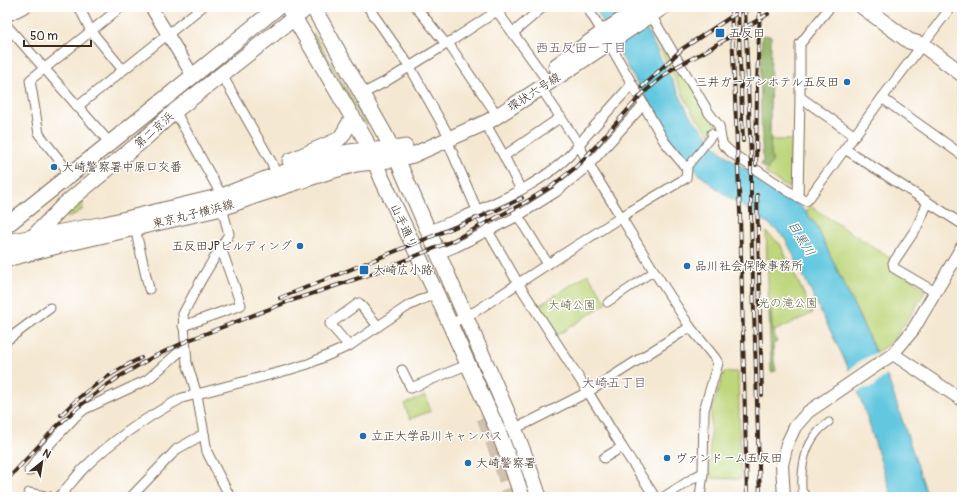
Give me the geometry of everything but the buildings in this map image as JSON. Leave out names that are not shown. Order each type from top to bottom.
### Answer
[{"type":"main road","name":"第二京浜","points":[[7,225],[278,7]]},
{"type":"main road","name":"第二京浜","points":[[8,259],[34,236],[64,205],[144,140],[175,111],[222,75],[291,12],[308,7]]},
{"type":"main road","name":"山手通り","points":[[313,7],[385,135],[439,254],[514,428],[537,492]]},
{"type":"main road","points":[[863,7],[909,41],[922,45],[962,74]]},
{"type":"main road","points":[[880,7],[915,33],[922,45]]},
{"type":"main road","name":"環状六号線","points":[[447,136],[485,124],[607,37],[649,11]]},
{"type":"main road","name":"山手通り","points":[[291,12],[353,117],[373,156],[382,179],[469,364],[507,452],[517,496]]},
{"type":"main road","name":"環状六号線","points":[[394,155],[413,156],[493,109],[544,82]]},
{"type":"main road","points":[[276,175],[279,166],[336,141],[342,136],[353,117]]},
{"type":"main road","name":"東京丸子横浜線","points":[[8,259],[135,228],[222,202],[276,175],[342,153],[373,156],[394,155]]},
{"type":"main road","name":"東京丸子横浜線","points":[[7,242],[252,197],[356,164],[373,156]]},
{"type":"main road","points":[[72,229],[60,226],[58,224],[58,219],[66,207],[82,190]]},
{"type":"street","points":[[7,17],[27,7]]},
{"type":"street","points":[[79,7],[92,31],[123,70]]},
{"type":"street","points":[[71,175],[39,134],[30,80],[121,7]]},
{"type":"street","points":[[151,7],[193,76]]},
{"type":"street","points":[[77,107],[202,7]]},
{"type":"street","points":[[368,7],[410,66],[447,136],[477,210],[518,283],[655,497]]},
{"type":"street","points":[[416,7],[447,44],[493,109]]},
{"type":"street","points":[[513,33],[543,7]]},
{"type":"street","points":[[450,324],[466,317],[621,217],[686,178],[687,168],[664,141],[607,37],[587,7]]},
{"type":"street","points":[[798,197],[800,44],[830,7]]},
{"type":"street","points":[[649,11],[709,113],[719,126],[723,145],[733,154],[788,192],[806,201],[951,7]]},
{"type":"street","points":[[362,94],[385,82],[447,44],[495,9],[513,33],[544,82],[561,117],[654,271],[690,327],[718,363],[704,410],[700,497]]},
{"type":"street","points":[[7,26],[110,143]]},
{"type":"street","points":[[222,75],[272,163],[276,175]]},
{"type":"street","points":[[428,230],[511,195],[551,171],[579,145],[632,84]]},
{"type":"street","points":[[800,97],[855,136]]},
{"type":"street","points":[[882,98],[962,155]]},
{"type":"street","points":[[439,254],[518,216],[556,192],[589,165],[644,105]]},
{"type":"street","points":[[175,111],[222,202],[229,234],[201,280],[183,314],[183,326],[187,363],[197,395],[207,452],[230,497]]},
{"type":"street","points":[[504,156],[561,117]]},
{"type":"street","points":[[485,124],[504,156],[521,190]]},
{"type":"street","points":[[689,165],[713,135],[711,133]]},
{"type":"street","points":[[846,149],[962,224]]},
{"type":"street","points":[[511,195],[518,216],[548,264]]},
{"type":"street","points":[[928,202],[917,227],[893,263],[894,268],[935,292]]},
{"type":"street","points":[[135,228],[149,289]]},
{"type":"street","points":[[784,497],[782,465],[787,444],[796,427],[808,412],[883,362],[899,348],[913,330],[962,247]]},
{"type":"street","points":[[183,326],[241,305],[221,248]]},
{"type":"street","points":[[607,303],[654,271]]},
{"type":"street","points":[[59,497],[83,469],[112,443],[150,416],[182,398],[308,364],[349,346],[408,306],[436,293]]},
{"type":"street","points":[[349,346],[330,324],[359,304],[378,326]]},
{"type":"street","points":[[8,336],[50,308]]},
{"type":"street","points":[[514,428],[588,392],[690,327]]},
{"type":"street","points":[[28,471],[46,448],[80,412],[104,399],[147,380],[178,353],[186,349]]},
{"type":"street","points":[[893,354],[962,400]]},
{"type":"street","points":[[402,370],[411,388],[469,364]]},
{"type":"street","points":[[808,497],[802,491],[804,458],[817,433],[829,422]]},
{"type":"street","points":[[131,497],[177,449],[204,434]]},
{"type":"street","points":[[604,458],[622,447]]},
{"type":"street","points":[[664,497],[702,473]]},
{"type":"street","points":[[517,496],[537,492]]},
{"type":"street","points":[[28,497],[30,493],[50,497]]},
{"type":"green space","points":[[654,25],[717,127],[710,135],[692,112],[649,28]]},
{"type":"green space","points":[[314,34],[367,124],[365,125],[312,35]]},
{"type":"green space","points":[[762,35],[771,36],[770,140],[772,162],[767,170],[761,165],[763,161],[761,130]]},
{"type":"green space","points":[[770,140],[797,140],[796,179],[788,188],[765,173],[772,162]]},
{"type":"green space","points":[[80,199],[83,203],[82,210],[68,218],[65,214]]},
{"type":"green space","points":[[810,206],[893,260],[891,264],[926,290],[895,338],[889,344],[876,352],[816,225],[806,212]]},
{"type":"green space","name":"光の滝公園","points":[[766,232],[780,244],[813,313],[770,333]]},
{"type":"green space","name":"大崎公園","points":[[588,274],[607,303],[556,336],[537,307]]},
{"type":"green space","points":[[769,308],[771,308],[772,328],[777,342],[773,344],[776,371],[771,372]]},
{"type":"green space","points":[[724,372],[738,372],[741,479],[709,478],[711,412]]},
{"type":"green space","points":[[425,396],[431,411],[410,419],[404,404]]},
{"type":"water","name":"目黒川","points":[[595,7],[635,7],[689,114],[721,152],[801,207],[816,225],[889,381],[928,497],[892,497],[864,408],[847,365],[785,238],[768,223],[724,194],[700,175],[679,154],[627,66]]},
{"type":"pier","points":[[878,352],[887,374],[873,387],[863,389],[856,393],[848,371],[861,360]]},
{"type":"tunnel","points":[[485,417],[512,497]]},
{"type":"railway","points":[[731,7],[740,213],[747,497]]},
{"type":"railway","points":[[745,7],[751,160],[751,219],[760,497]]},
{"type":"railway","points":[[642,87],[682,49],[746,7]]},
{"type":"railway","points":[[756,165],[760,7]]},
{"type":"railway","points":[[738,9],[743,141]]},
{"type":"railway","points":[[7,480],[55,428],[77,408],[122,375],[151,358],[189,340],[290,301],[368,275],[452,241],[526,202],[552,186],[577,166],[642,94],[672,69],[768,14]]},
{"type":"railway","points":[[757,195],[762,395]]},
{"type":"railway","points":[[280,298],[497,210],[522,198]]},
{"type":"railway","points":[[61,415],[98,383],[119,369],[141,358]]},
{"type":"place","name":"五反田","points":[[720,33]]},
{"type":"place","name":"三井ガーデンホテル五反田","points":[[847,82]]},
{"type":"place","name":"大崎警察署中原口交番","points":[[54,167]]},
{"type":"place","name":"五反田JPビルディング","points":[[300,246]]},
{"type":"place","name":"品川社会保険事務所","points":[[687,266]]},
{"type":"place","name":"大崎広小路","points":[[364,270]]},
{"type":"place","name":"立正大学品川キャンパス","points":[[363,436]]},
{"type":"place","name":"ヴァンドーム五反田","points":[[667,458]]},
{"type":"place","name":"大崎警察署","points":[[468,463]]},
{"type":"district","name":"西五反田一丁目","points":[[581,47]]},
{"type":"district","name":"大崎五丁目","points":[[614,382]]}]
